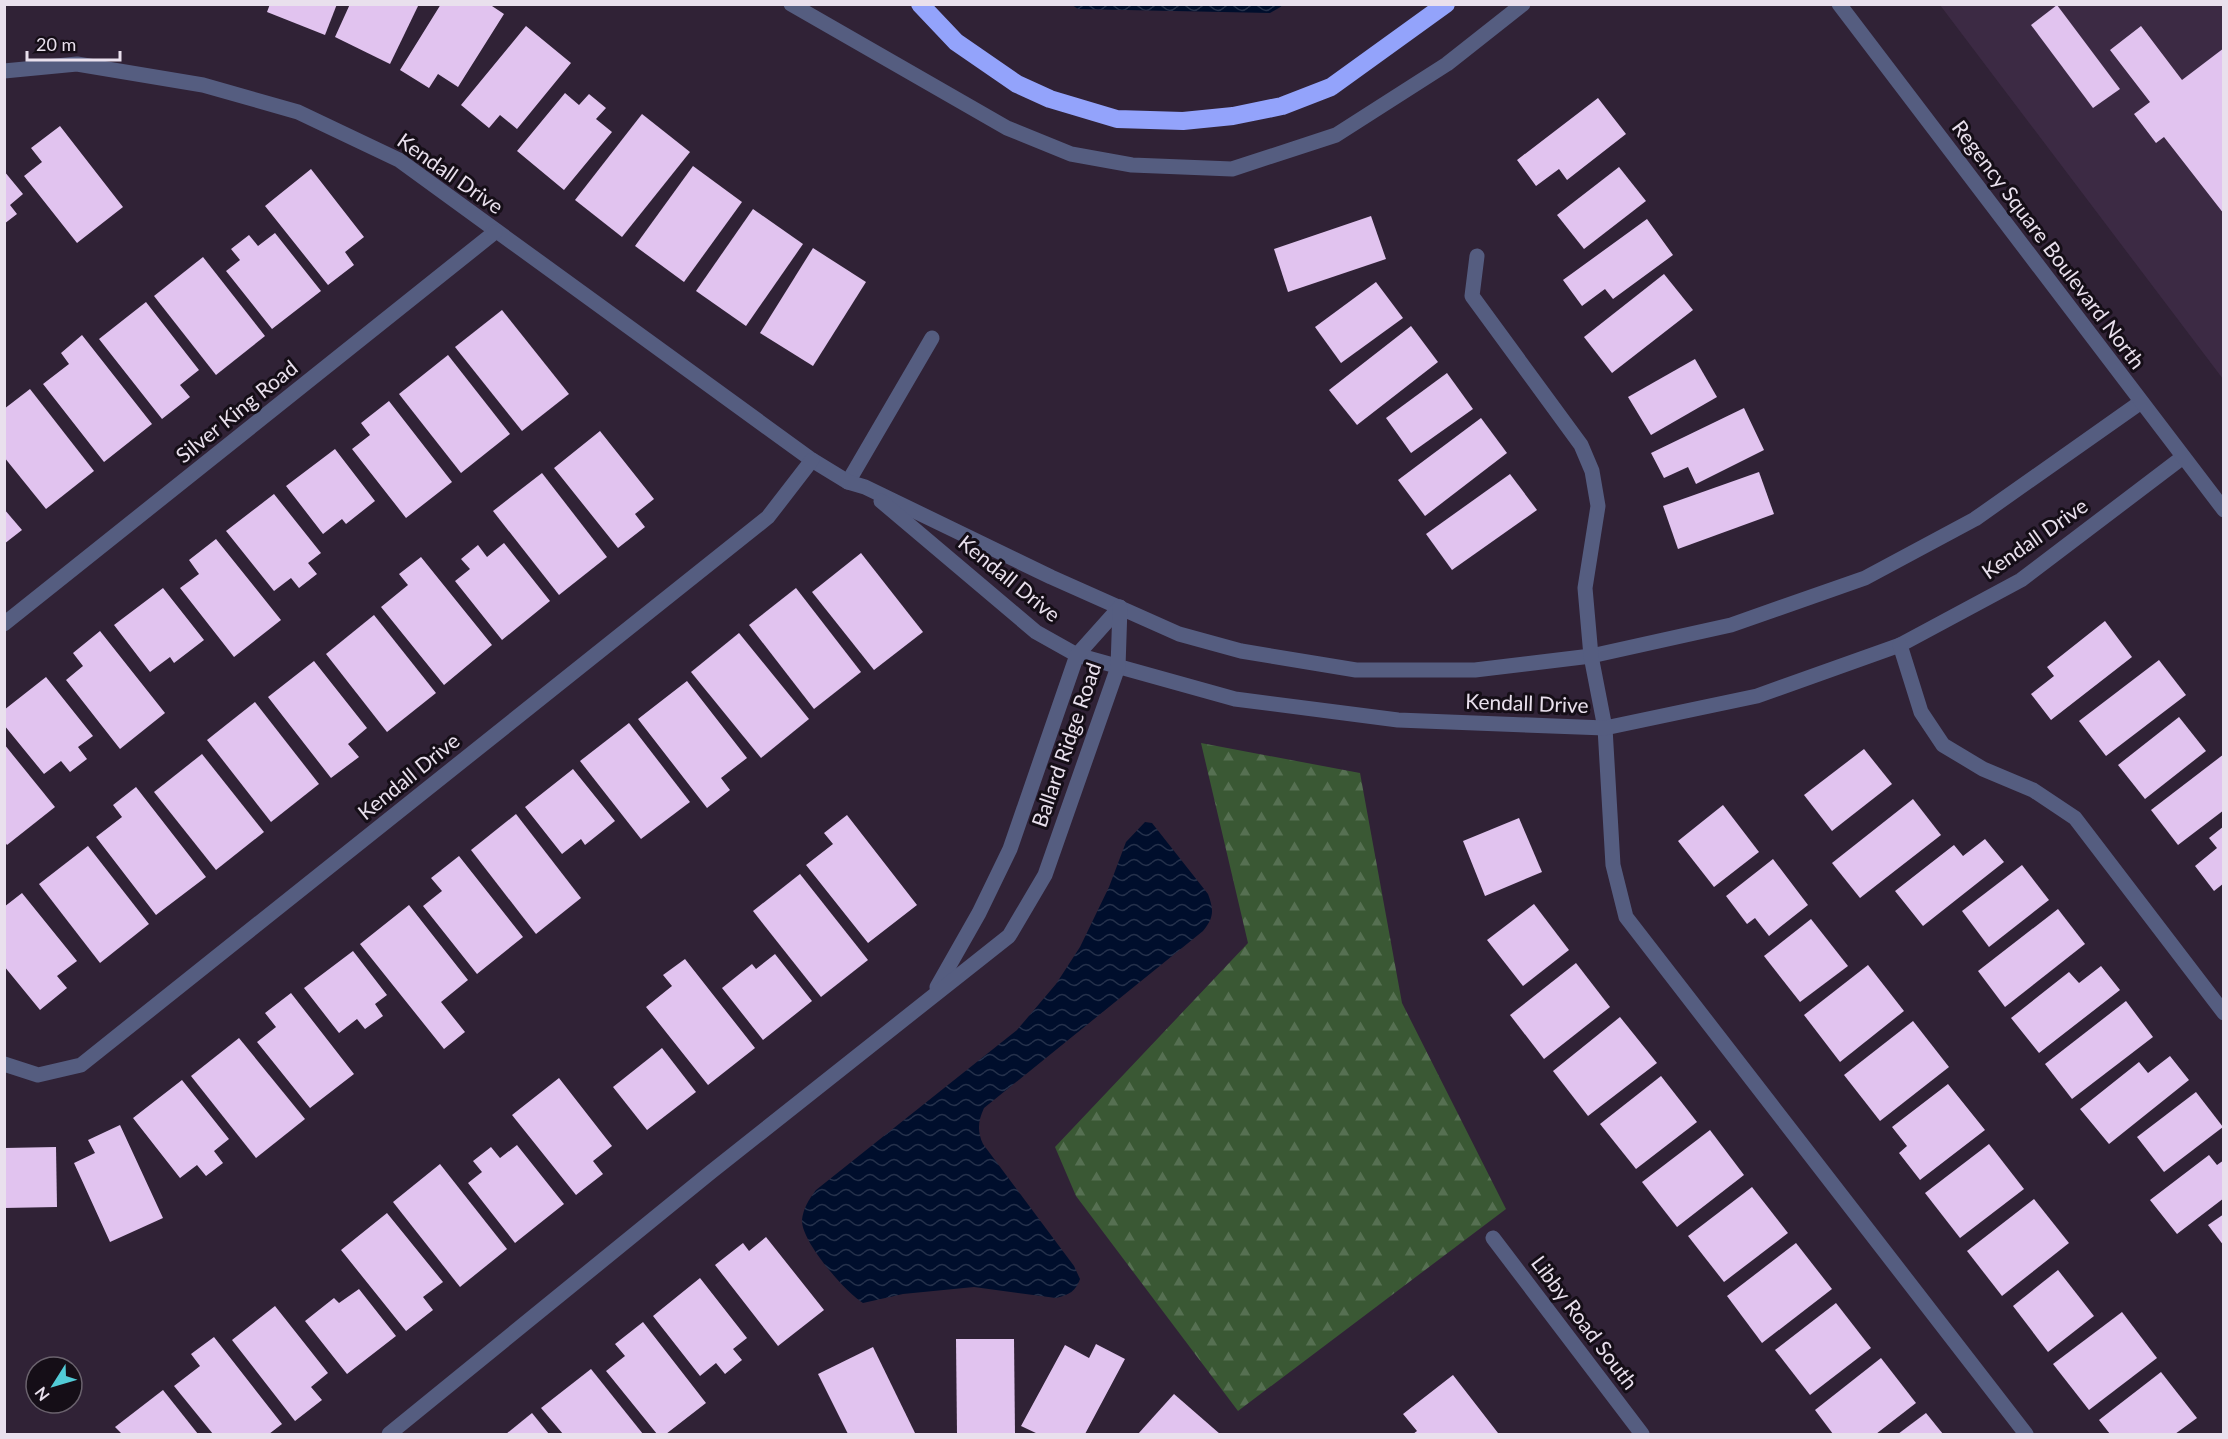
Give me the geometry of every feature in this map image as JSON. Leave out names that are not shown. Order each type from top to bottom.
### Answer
[{"type":"highway","points":[[920,4],[956,42],[1017,84],[1050,99],[1117,119],[1183,121],[1233,116],[1282,106],[1331,87],[1446,4]]},
{"type":"highway","points":[[1397,41],[1429,4]]},
{"type":"street","points":[[791,4],[1007,128],[1071,154],[1132,165],[1232,169],[1336,135],[1447,64],[1523,4]]},
{"type":"street","name":"Regency Square Boulevard North","points":[[1839,4],[2223,510]]},
{"type":"street","name":"Kendall Drive","points":[[4,71],[77,64],[203,85],[298,112],[399,160],[495,232],[812,460],[849,482],[1179,634],[1241,651],[1356,670],[1475,670],[1592,656],[1731,625],[1865,578],[1975,519],[2141,402]]},
{"type":"street","name":"Silver King Road","points":[[4,624],[495,232]]},
{"type":"street","points":[[1477,256],[1472,296],[1581,445],[1592,471],[1598,506],[1585,588],[1592,656],[1605,728],[1613,864],[1626,916],[2026,1434]]},
{"type":"street","points":[[849,482],[932,338]]},
{"type":"street","name":"Kendall Drive","points":[[866,488],[1036,632],[1077,655],[1235,699],[1398,720],[1605,728],[1757,696],[1900,645],[2021,580],[2183,457]]},
{"type":"street","name":"Kendall Drive","points":[[4,1064],[38,1075],[81,1065],[768,517],[812,460]]},
{"type":"street","name":"Ballard Ridge Road","points":[[934,993],[979,913],[1010,849],[1077,655],[1120,607]]},
{"type":"street","name":"Ballard Ridge Road","points":[[934,993],[1009,936],[1045,876],[1118,667],[1120,607]]},
{"type":"street","points":[[1900,645],[1921,712],[1942,745],[1983,769],[2033,790],[2075,818],[2223,1013]]},
{"type":"street","points":[[390,1434],[934,993]]},
{"type":"street","name":"Libby Road South","points":[[1492,1238],[1642,1434]]},
{"type":"shaded area","points":[[1940,5],[2223,5],[2223,379]]},
{"type":"green space","points":[[1201,743],[1360,773],[1402,1003],[1506,1209],[1238,1411],[1076,1196],[1055,1147],[1248,943]]},
{"type":"water","points":[[1072,5],[1284,5],[1270,13],[1078,9]]},
{"type":"water","points":[[1145,822],[1152,823],[1208,894],[1212,909],[1209,922],[1203,931],[984,1108],[979,1122],[983,1144],[1074,1266],[1080,1279],[1076,1287],[1068,1294],[1056,1298],[974,1287],[903,1294],[863,1303],[825,1265],[809,1240],[802,1220],[809,1201],[816,1190],[1017,1030],[1056,984],[1080,947],[1109,887],[1126,842]]},
{"type":"building","points":[[270,4],[337,4],[325,35],[267,12]]},
{"type":"building","points":[[350,4],[419,4],[390,64],[335,37]]},
{"type":"building","points":[[441,4],[489,4],[504,14],[458,87],[438,74],[429,88],[400,70]]},
{"type":"building","points":[[2057,5],[2120,89],[2093,108],[2031,25]]},
{"type":"building","points":[[526,26],[571,63],[517,129],[500,115],[489,128],[461,105]]},
{"type":"building","points":[[2141,26],[2182,80],[2224,48],[2224,214],[2164,137],[2156,143],[2134,114],[2150,102],[2110,50]]},
{"type":"building","points":[[565,93],[579,105],[589,94],[606,108],[596,119],[612,132],[564,190],[517,151]]},
{"type":"building","points":[[1598,98],[1626,134],[1567,180],[1559,169],[1536,186],[1517,160]]},
{"type":"building","points":[[642,114],[690,152],[622,237],[575,200]]},
{"type":"building","points":[[60,126],[123,207],[77,243],[24,176],[42,162],[31,148]]},
{"type":"building","points":[[693,166],[742,202],[684,282],[635,246]]},
{"type":"building","points":[[1619,167],[1646,201],[1584,249],[1557,215]]},
{"type":"building","points":[[311,169],[364,237],[345,252],[354,265],[328,285],[265,206]]},
{"type":"building","points":[[4,171],[23,194],[10,205],[17,214],[4,224]]},
{"type":"building","points":[[753,209],[803,244],[746,326],[696,291]]},
{"type":"building","points":[[1371,216],[1386,259],[1288,292],[1274,249]]},
{"type":"building","points":[[1647,219],[1673,255],[1613,299],[1605,289],[1582,306],[1563,280]]},
{"type":"building","points":[[275,233],[321,291],[272,329],[226,271],[240,260],[231,249],[249,235],[258,246]]},
{"type":"building","points":[[813,248],[866,282],[813,366],[760,333]]},
{"type":"building","points":[[203,257],[265,336],[216,375],[154,296]]},
{"type":"building","points":[[1664,274],[1693,310],[1612,373],[1584,337]]},
{"type":"building","points":[[1376,282],[1403,318],[1341,363],[1315,327]]},
{"type":"building","points":[[146,302],[199,370],[180,385],[190,397],[162,419],[99,339]]},
{"type":"building","points":[[502,310],[569,394],[522,431],[455,347]]},
{"type":"building","points":[[1411,326],[1438,362],[1357,425],[1329,390]]},
{"type":"building","points":[[82,335],[152,424],[104,462],[43,384],[69,364],[61,353]]},
{"type":"building","points":[[448,355],[510,434],[461,473],[399,394]]},
{"type":"building","points":[[1695,359],[1717,397],[1651,435],[1628,397]]},
{"type":"building","points":[[1447,373],[1473,409],[1411,453],[1386,418]]},
{"type":"building","points":[[30,389],[94,471],[46,509],[4,457],[4,409]]},
{"type":"building","points":[[389,401],[452,482],[406,518],[352,449],[370,435],[361,423]]},
{"type":"building","points":[[1744,408],[1764,450],[1696,484],[1688,467],[1664,478],[1651,453]]},
{"type":"building","points":[[1481,418],[1507,453],[1425,516],[1398,480]]},
{"type":"building","points":[[600,431],[654,499],[635,514],[645,527],[618,548],[554,468]]},
{"type":"building","points":[[335,449],[375,501],[346,524],[342,519],[323,534],[286,486]]},
{"type":"building","points":[[1759,472],[1774,514],[1678,549],[1663,506]]},
{"type":"building","points":[[542,473],[607,557],[559,595],[493,511]]},
{"type":"building","points":[[1510,474],[1537,510],[1452,570],[1426,534]]},
{"type":"building","points":[[274,494],[321,553],[308,563],[317,574],[299,588],[291,578],[274,591],[226,531]]},
{"type":"building","points":[[4,509],[22,530],[4,544]]},
{"type":"building","points":[[216,539],[281,620],[234,657],[180,588],[199,574],[189,560]]},
{"type":"building","points":[[504,543],[550,601],[502,640],[455,581],[470,569],[461,559],[478,545],[487,557]]},
{"type":"building","points":[[861,553],[923,632],[874,670],[812,592]]},
{"type":"building","points":[[421,557],[492,645],[444,685],[381,607],[408,585],[399,574]]},
{"type":"building","points":[[163,588],[204,640],[174,663],[170,657],[150,672],[114,625]]},
{"type":"building","points":[[796,588],[861,672],[814,709],[749,625]]},
{"type":"building","points":[[374,615],[436,693],[387,732],[326,654]]},
{"type":"building","points":[[2105,621],[2132,657],[2051,720],[2031,694],[2054,676],[2047,667]]},
{"type":"building","points":[[100,631],[165,713],[120,749],[66,680],[83,666],[73,653]]},
{"type":"building","points":[[739,633],[809,719],[761,758],[691,672]]},
{"type":"building","points":[[2159,660],[2186,695],[2106,756],[2079,721]]},
{"type":"building","points":[[314,661],[367,728],[348,744],[359,757],[331,778],[268,697]]},
{"type":"building","points":[[46,677],[93,736],[78,747],[87,759],[70,772],[61,761],[44,774],[4,725],[4,710]]},
{"type":"building","points":[[687,681],[747,758],[721,778],[730,790],[707,808],[638,719]]},
{"type":"building","points":[[255,702],[319,784],[271,822],[207,740]]},
{"type":"building","points":[[2179,717],[2206,751],[2145,799],[2118,765]]},
{"type":"building","points":[[629,723],[690,802],[641,839],[580,761]]},
{"type":"building","points":[[4,744],[55,807],[7,845],[4,841]]},
{"type":"building","points":[[1864,749],[1892,784],[1832,831],[1804,795]]},
{"type":"building","points":[[202,754],[264,832],[216,870],[154,792]]},
{"type":"building","points":[[2224,754],[2224,810],[2178,845],[2151,810]]},
{"type":"building","points":[[573,769],[615,821],[585,845],[581,839],[562,854],[525,807]]},
{"type":"building","points":[[136,787],[206,877],[156,915],[96,837],[122,817],[113,805]]},
{"type":"building","points":[[1913,799],[1941,835],[1860,898],[1832,863]]},
{"type":"building","points":[[1723,805],[1759,852],[1714,887],[1678,841]]},
{"type":"building","points":[[516,814],[581,898],[536,934],[471,850]]},
{"type":"building","points":[[847,815],[917,905],[868,943],[806,865],[833,844],[824,833]]},
{"type":"building","points":[[1519,818],[1542,872],[1485,896],[1463,841]]},
{"type":"building","points":[[2224,826],[2224,883],[2214,891],[2195,866],[2217,848],[2209,838]]},
{"type":"building","points":[[1985,839],[2004,862],[1923,926],[1895,891],[1954,845],[1963,856]]},
{"type":"building","points":[[88,846],[149,924],[100,963],[39,884]]},
{"type":"building","points":[[459,856],[523,937],[477,974],[423,906],[442,891],[431,878]]},
{"type":"building","points":[[1773,859],[1808,905],[1769,936],[1755,918],[1747,924],[1726,896]]},
{"type":"building","points":[[2022,865],[2049,900],[1989,947],[1962,911]]},
{"type":"building","points":[[800,874],[868,960],[821,997],[753,911]]},
{"type":"building","points":[[22,893],[77,961],[57,976],[67,988],[40,1010],[4,966],[4,907]]},
{"type":"building","points":[[1534,904],[1569,950],[1523,986],[1487,940]]},
{"type":"building","points":[[409,905],[468,980],[441,1002],[465,1032],[444,1049],[360,944]]},
{"type":"building","points":[[2058,909],[2085,944],[2005,1007],[1978,971]]},
{"type":"building","points":[[1811,919],[1848,966],[1800,1002],[1764,956]]},
{"type":"building","points":[[353,951],[387,995],[375,1004],[383,1016],[365,1029],[357,1019],[339,1033],[304,988]]},
{"type":"building","points":[[775,954],[812,1001],[763,1040],[722,988],[752,964],[756,969]]},
{"type":"building","points":[[685,959],[755,1048],[708,1085],[646,1007],[672,986],[663,975]]},
{"type":"building","points":[[1576,963],[1610,1007],[1544,1059],[1510,1015]]},
{"type":"building","points":[[1868,965],[1904,1011],[1840,1062],[1804,1015]]},
{"type":"building","points":[[2101,966],[2120,990],[2039,1053],[2011,1018],[2069,972],[2079,983]]},
{"type":"building","points":[[291,993],[354,1074],[310,1108],[257,1042],[276,1027],[265,1013]]},
{"type":"building","points":[[2126,1001],[2153,1037],[2072,1099],[2045,1064]]},
{"type":"building","points":[[1620,1017],[1657,1063],[1588,1116],[1553,1071]]},
{"type":"building","points":[[1913,1021],[1949,1067],[1880,1121],[1844,1075]]},
{"type":"building","points":[[239,1038],[305,1119],[256,1158],[191,1076]]},
{"type":"building","points":[[662,1048],[696,1092],[647,1130],[613,1087]]},
{"type":"building","points":[[2170,1056],[2189,1080],[2109,1144],[2080,1109],[2139,1062],[2148,1073]]},
{"type":"building","points":[[1661,1076],[1697,1122],[1636,1169],[1600,1124]]},
{"type":"building","points":[[559,1078],[612,1146],[593,1161],[603,1174],[576,1195],[512,1115]]},
{"type":"building","points":[[182,1080],[229,1139],[214,1151],[223,1163],[206,1176],[197,1165],[180,1178],[133,1118]]},
{"type":"building","points":[[1948,1084],[1985,1130],[1920,1180],[1899,1153],[1907,1146],[1892,1127]]},
{"type":"building","points":[[2196,1092],[2223,1127],[2164,1172],[2137,1137]]},
{"type":"building","points":[[120,1125],[163,1218],[110,1242],[74,1163],[95,1153],[88,1140]]},
{"type":"building","points":[[1710,1130],[1744,1175],[1677,1227],[1642,1182]]},
{"type":"building","points":[[1989,1144],[2024,1189],[1960,1238],[1925,1193]]},
{"type":"building","points":[[517,1145],[564,1204],[515,1243],[468,1183],[482,1172],[473,1161],[491,1147],[500,1158]]},
{"type":"building","points":[[56,1147],[57,1207],[4,1208],[4,1148]]},
{"type":"building","points":[[2209,1155],[2217,1165],[2224,1160],[2224,1198],[2177,1234],[2150,1200]]},
{"type":"building","points":[[440,1164],[507,1249],[460,1287],[393,1202]]},
{"type":"building","points":[[1752,1187],[1788,1233],[1724,1282],[1688,1236]]},
{"type":"building","points":[[2034,1199],[2069,1243],[2002,1296],[1967,1251]]},
{"type":"building","points":[[387,1213],[443,1282],[423,1297],[433,1310],[406,1331],[341,1250]]},
{"type":"building","points":[[2224,1214],[2224,1246],[2208,1225]]},
{"type":"building","points":[[766,1237],[824,1310],[778,1346],[715,1265],[743,1243],[749,1251]]},
{"type":"building","points":[[1796,1243],[1832,1289],[1762,1343],[1727,1296]]},
{"type":"building","points":[[2058,1270],[2094,1316],[2048,1352],[2013,1306]]},
{"type":"building","points":[[700,1278],[747,1338],[733,1349],[742,1360],[725,1374],[716,1363],[700,1376],[653,1316]]},
{"type":"building","points":[[359,1289],[396,1336],[347,1374],[305,1321],[334,1298],[339,1303]]},
{"type":"building","points":[[1836,1303],[1871,1348],[1810,1395],[1775,1350]]},
{"type":"building","points":[[275,1306],[328,1373],[311,1387],[322,1400],[295,1421],[232,1340]]},
{"type":"building","points":[[2122,1312],[2157,1358],[2089,1410],[2053,1364]]},
{"type":"building","points":[[643,1322],[706,1403],[666,1434],[657,1434],[606,1371],[625,1356],[615,1344]]},
{"type":"building","points":[[214,1337],[282,1424],[269,1434],[213,1434],[174,1386],[200,1366],[191,1354]]},
{"type":"building","points":[[956,1339],[1014,1339],[1015,1434],[957,1434]]},
{"type":"building","points":[[1096,1344],[1125,1359],[1085,1434],[1038,1434],[1021,1426],[1065,1345],[1089,1358]]},
{"type":"building","points":[[873,1347],[915,1433],[848,1434],[818,1374]]},
{"type":"building","points":[[1881,1358],[1916,1403],[1876,1434],[1833,1434],[1815,1410]]},
{"type":"building","points":[[591,1369],[643,1434],[563,1434],[541,1408]]},
{"type":"building","points":[[2161,1372],[2197,1418],[2175,1434],[2110,1434],[2099,1420]]},
{"type":"building","points":[[1453,1375],[1498,1433],[1413,1434],[1417,1431],[1403,1414]]},
{"type":"building","points":[[163,1390],[198,1434],[122,1434],[115,1427]]},
{"type":"building","points":[[1174,1394],[1220,1434],[1138,1434]]},
{"type":"building","points":[[532,1413],[549,1434],[506,1434]]},
{"type":"building","points":[[1926,1413],[1943,1434],[1898,1434]]}]
